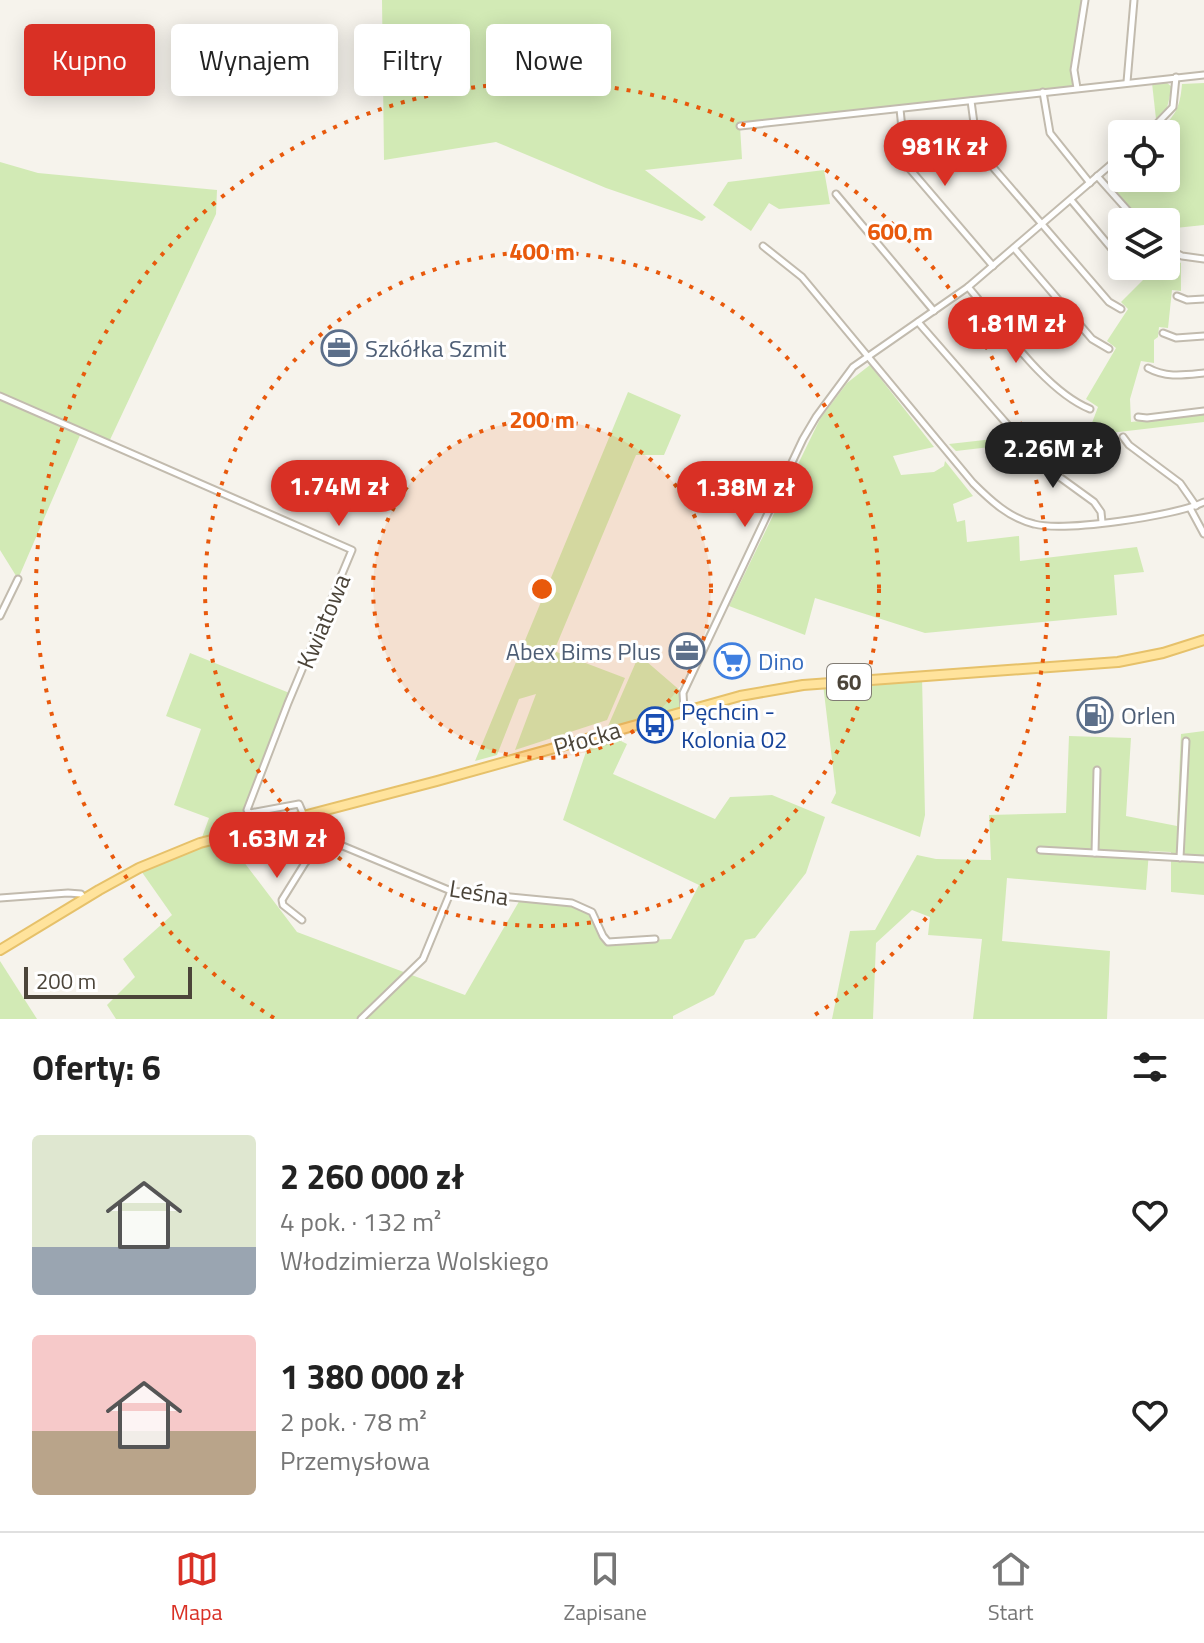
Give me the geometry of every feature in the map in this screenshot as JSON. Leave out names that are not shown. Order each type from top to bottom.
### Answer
[{"type":"main road","name":"Płocka","points":[[0,950],[139,868],[200,843],[437,781],[684,710],[803,685],[1118,662],[1163,653],[1204,640]]},
{"type":"street","points":[[1077,88],[1074,70],[1085,0]]},
{"type":"street","points":[[1127,82],[1134,0]]},
{"type":"street","points":[[740,126],[1204,75]]},
{"type":"street","points":[[1163,120],[1173,107],[1176,77]]},
{"type":"street","points":[[1043,92],[1050,133],[1090,183]]},
{"type":"street","points":[[971,101],[979,149],[1109,302],[1121,309]]},
{"type":"street","points":[[900,109],[905,158],[909,168],[993,266]]},
{"type":"street","points":[[684,710],[683,693],[803,439],[853,367],[968,287],[1108,167]]},
{"type":"street","points":[[1097,176],[1126,208]]},
{"type":"street","points":[[836,194],[934,311]]},
{"type":"street","points":[[1071,200],[1108,244]]},
{"type":"street","points":[[763,246],[802,277],[989,500],[1004,511],[1034,524],[1064,526],[1172,513],[1204,502]]},
{"type":"street","points":[[1014,248],[1092,339],[1109,349]]},
{"type":"street","points":[[1180,255],[1204,259]]},
{"type":"street","points":[[968,287],[1046,378],[1061,392],[1090,409]]},
{"type":"street","points":[[1177,296],[1187,300],[1204,299]]},
{"type":"street","points":[[918,322],[1013,431]]},
{"type":"street","points":[[1163,333],[1176,338],[1204,336]]},
{"type":"street","points":[[1148,368],[1158,374],[1204,373]]},
{"type":"street","name":"Kwiatowa","points":[[0,396],[352,550],[247,806],[250,813],[299,804],[304,814]]},
{"type":"street","points":[[1138,417],[1204,411]]},
{"type":"street","points":[[1123,437],[1129,445],[1180,483],[1204,534]]},
{"type":"street","points":[[1026,448],[1032,457],[1094,502],[1101,512],[1102,522]]},
{"type":"street","points":[[0,616],[18,579]]},
{"type":"street","points":[[1180,858],[1186,741]]},
{"type":"street","points":[[1095,853],[1097,770]]},
{"type":"street","name":"Leśna","points":[[304,814],[308,825],[326,839],[451,891],[572,903],[592,912],[608,942],[655,939]]},
{"type":"street","points":[[302,920],[283,905],[282,900],[305,863],[326,839]]},
{"type":"street","points":[[1040,850],[1204,859]]},
{"type":"street","points":[[361,1019],[423,959],[451,891]]},
{"type":"street","points":[[0,898],[68,893],[81,894],[85,899]]},
{"type":"green space","points":[[382,0],[1085,0],[1074,70],[1077,88],[740,126],[742,159],[645,170],[706,217],[702,221],[606,188],[496,142],[384,160],[383,96],[470,96],[470,24],[382,24]]},
{"type":"green space","points":[[1166,82],[1172,87],[1167,108],[1156,119],[1152,83]]},
{"type":"green space","points":[[1204,83],[1204,225],[1180,228],[1180,208],[1131,208],[1117,192],[1180,192],[1180,120],[1169,120],[1180,100],[1182,84]]},
{"type":"green space","points":[[0,162],[38,173],[217,190],[216,214],[108,444],[81,433],[18,579],[0,550]]},
{"type":"green space","points":[[824,170],[830,204],[779,209],[769,203],[751,231],[713,205],[728,182]]},
{"type":"green space","points":[[1181,263],[1181,291],[1172,290],[1168,328],[1159,327],[1158,337],[1154,340],[1154,363],[1141,361],[1130,399],[1131,422],[1204,414],[1204,422],[956,451],[949,444],[1090,428],[1098,407],[1086,399],[1116,348],[1107,341],[1128,309],[1121,302],[1143,280],[1180,280]]},
{"type":"green space","points":[[870,365],[934,447],[893,456],[901,475],[934,472],[944,466],[945,461],[973,496],[953,504],[957,522],[965,520],[967,542],[1019,536],[1020,561],[1137,547],[1144,572],[1114,575],[1117,615],[925,633],[815,598],[805,635],[729,606],[820,419],[847,383]]},
{"type":"green space","points":[[628,392],[681,415],[664,455],[636,455],[554,651],[625,678],[607,720],[515,750],[536,694],[519,699],[497,755],[475,761]]},
{"type":"green space","points":[[190,653],[292,694],[247,806],[250,813],[245,831],[225,837],[297,932],[465,995],[521,898],[572,903],[592,912],[608,942],[671,939],[699,885],[563,820],[591,737],[605,733],[639,655],[683,693],[684,710],[607,734],[627,744],[613,774],[715,819],[730,797],[772,795],[825,817],[806,873],[755,938],[745,940],[714,995],[673,1016],[673,1019],[116,1019],[107,1005],[135,977],[123,959],[172,915],[139,868],[200,843],[209,818],[174,805],[201,729],[166,716]]},
{"type":"green space","points":[[922,676],[925,815],[920,837],[831,803],[836,793],[823,684]]},
{"type":"green space","points":[[1204,731],[1204,895],[1171,892],[1171,852],[1149,851],[1146,890],[1007,878],[1002,941],[1110,951],[1107,1019],[973,1019],[982,939],[928,935],[930,917],[912,910],[876,943],[873,1019],[832,1019],[850,931],[875,930],[917,855],[936,859],[991,860],[989,815],[1066,813],[1069,736],[1131,738],[1126,816],[1177,826],[1181,734]]},
{"type":"green space","points":[[0,961],[37,1019],[0,1019]]},
{"type":"place","name":"Szkółka Szmit","points":[[339,348]]},
{"type":"place","name":"Abex Bims Plus","points":[[687,651]]},
{"type":"place","name":"Dino","points":[[732,661]]},
{"type":"place","name":"Orlen","points":[[1095,715]]},
{"type":"place","name":"Pęchcin - Kolonia 02","points":[[655,725]]}]
